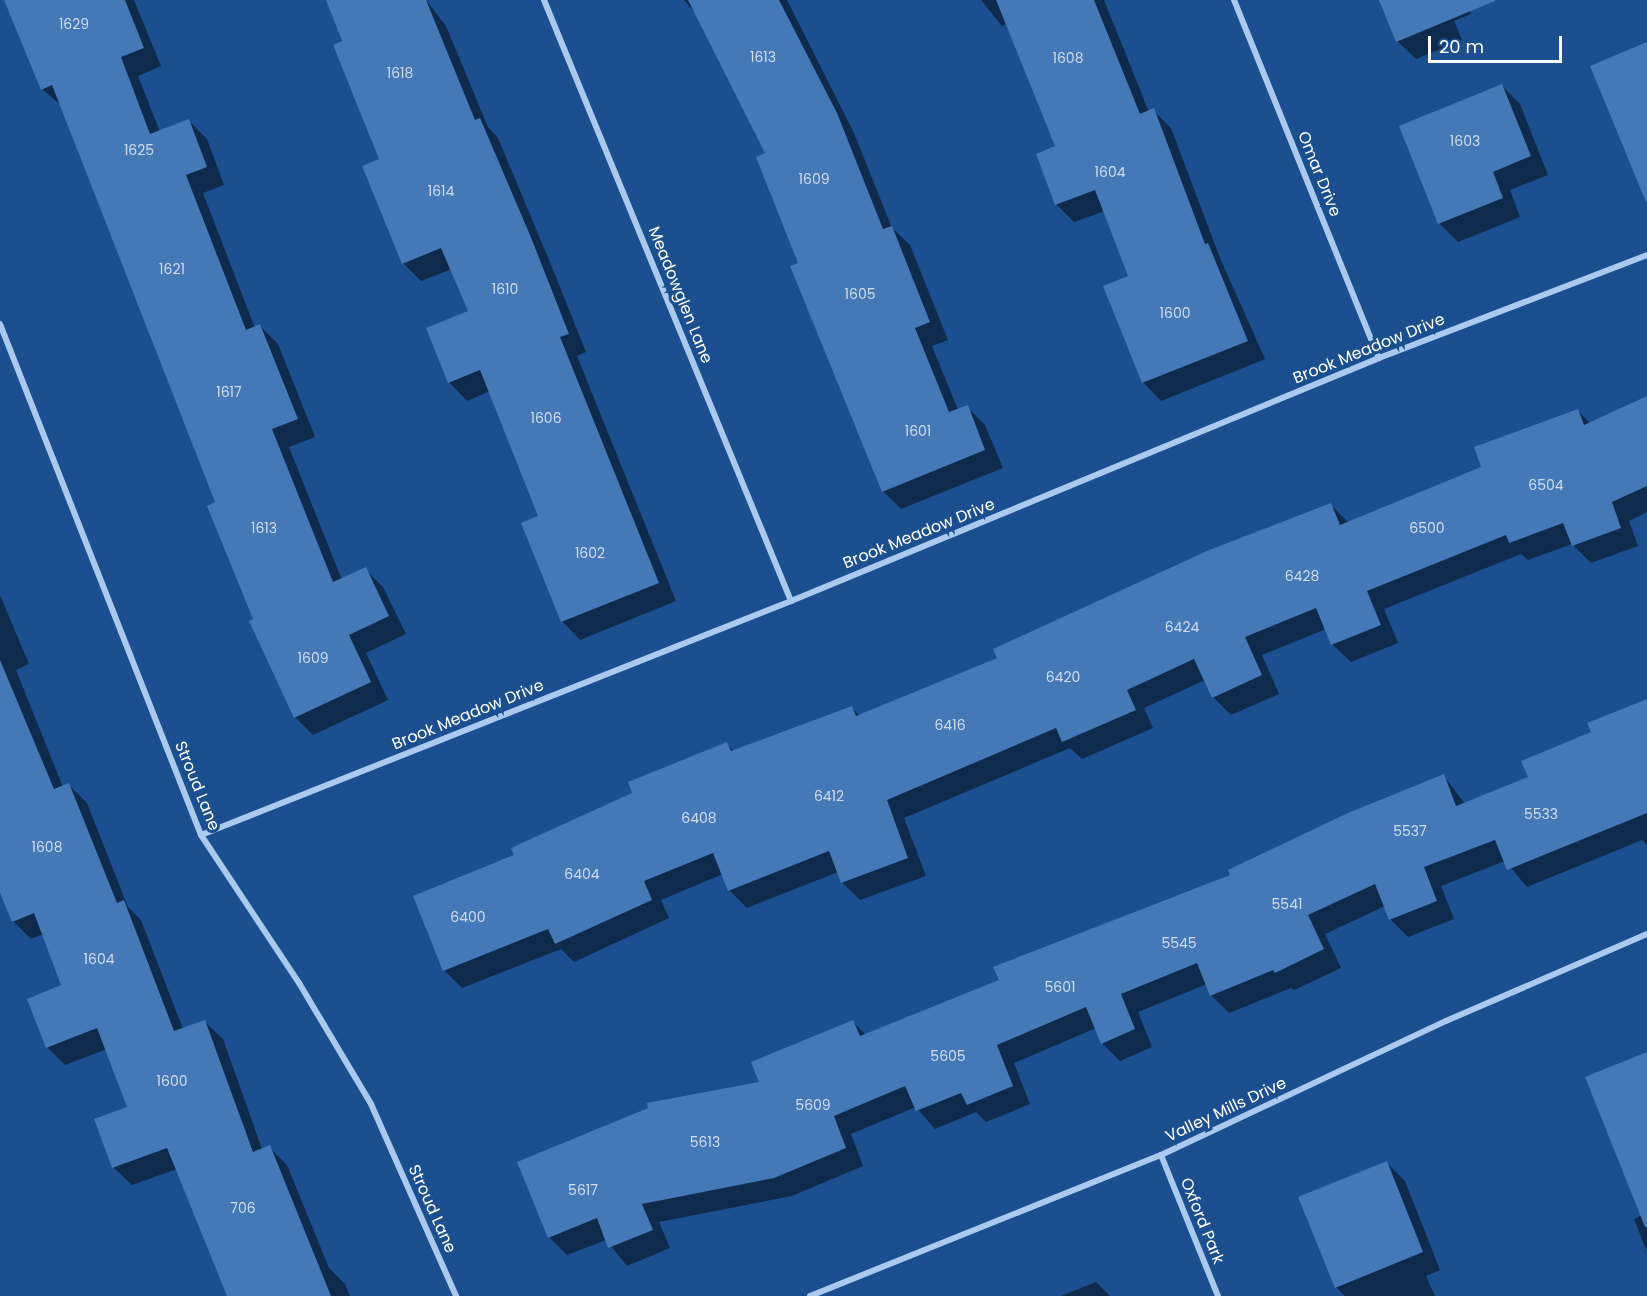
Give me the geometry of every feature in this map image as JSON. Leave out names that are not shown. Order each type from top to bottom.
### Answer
[{"type":"street","name":"Meadowglen Lane","points":[[544,0],[791,601]]},
{"type":"street","name":"Omar Drive","points":[[1234,0],[1379,358]]},
{"type":"street","name":"Brook Meadow Drive","points":[[201,835],[791,601],[1379,358],[1647,255]]},
{"type":"street","name":"Stroud Lane","points":[[0,324],[201,835],[299,983],[371,1104],[456,1296]]},
{"type":"street","name":"Valley Mills Drive","points":[[810,1296],[1161,1155],[1446,1021],[1647,934]]},
{"type":"street","name":"Oxford Park","points":[[1161,1155],[1218,1296]]},
{"type":"building","points":[[4,0],[125,0],[144,48],[121,57],[150,134],[189,119],[207,167],[186,175],[246,330],[260,324],[298,419],[272,429],[333,582],[366,567],[389,616],[349,635],[371,682],[294,718],[249,621],[253,619],[207,506],[215,502],[52,85],[41,90]]},
{"type":"building","points":[[326,0],[426,0],[475,120],[480,118],[530,235],[569,334],[560,337],[659,583],[561,622],[521,523],[538,516],[480,370],[448,383],[426,328],[468,311],[441,248],[402,264],[362,166],[379,159],[333,45],[342,41]]},
{"type":"building","points":[[688,0],[779,0],[837,113],[883,229],[892,226],[930,322],[915,328],[949,412],[968,405],[985,450],[882,492],[790,266],[798,263],[756,157],[765,153]]},
{"type":"building","points":[[996,0],[1094,0],[1140,114],[1154,108],[1205,244],[1208,243],[1248,341],[1142,383],[1103,286],[1128,276],[1095,190],[1055,205],[1036,154],[1055,146]]},
{"type":"building","points":[[1379,0],[1495,0],[1495,1],[1396,42]]},
{"type":"building","points":[[1647,42],[1647,202],[1646,202],[1590,66]]},
{"type":"building","points":[[1502,84],[1531,156],[1493,172],[1503,198],[1438,224],[1399,126]]},
{"type":"building","points":[[1647,396],[1647,486],[1612,502],[1621,528],[1572,546],[1563,523],[1509,543],[1506,535],[1367,591],[1381,625],[1331,645],[1316,608],[1245,637],[1262,675],[1212,698],[1194,659],[1127,690],[1136,710],[1062,742],[1056,728],[887,800],[908,858],[841,883],[829,851],[728,891],[713,853],[644,881],[652,900],[555,944],[548,929],[443,971],[413,896],[514,855],[511,848],[632,793],[628,782],[727,742],[731,751],[852,706],[856,716],[997,658],[993,649],[1207,551],[1331,503],[1340,525],[1481,467],[1474,447],[1578,409],[1584,425]]},
{"type":"building","points":[[0,660],[54,789],[69,783],[117,903],[124,900],[174,1031],[205,1020],[253,1152],[270,1145],[331,1296],[227,1296],[167,1148],[112,1168],[94,1119],[127,1107],[97,1028],[46,1048],[27,999],[61,985],[34,913],[12,922],[0,893]]},
{"type":"building","points":[[1647,699],[1647,813],[1507,870],[1495,840],[1424,867],[1437,901],[1389,920],[1375,884],[1308,915],[1324,949],[1275,973],[1273,970],[1210,996],[1197,963],[1121,994],[1135,1029],[1101,1044],[1086,1007],[997,1045],[1013,1086],[967,1105],[961,1093],[916,1111],[905,1086],[834,1116],[846,1148],[774,1178],[642,1204],[653,1230],[608,1248],[597,1218],[548,1238],[517,1162],[648,1108],[647,1103],[759,1082],[751,1062],[853,1020],[860,1036],[999,980],[993,967],[1230,875],[1228,870],[1348,813],[1444,774],[1456,806],[1528,777],[1521,761],[1591,732],[1587,723]]},
{"type":"building","points":[[1647,1052],[1647,1227],[1645,1227],[1585,1077]]},
{"type":"building","points":[[1387,1161],[1423,1252],[1335,1288],[1298,1197]]}]
